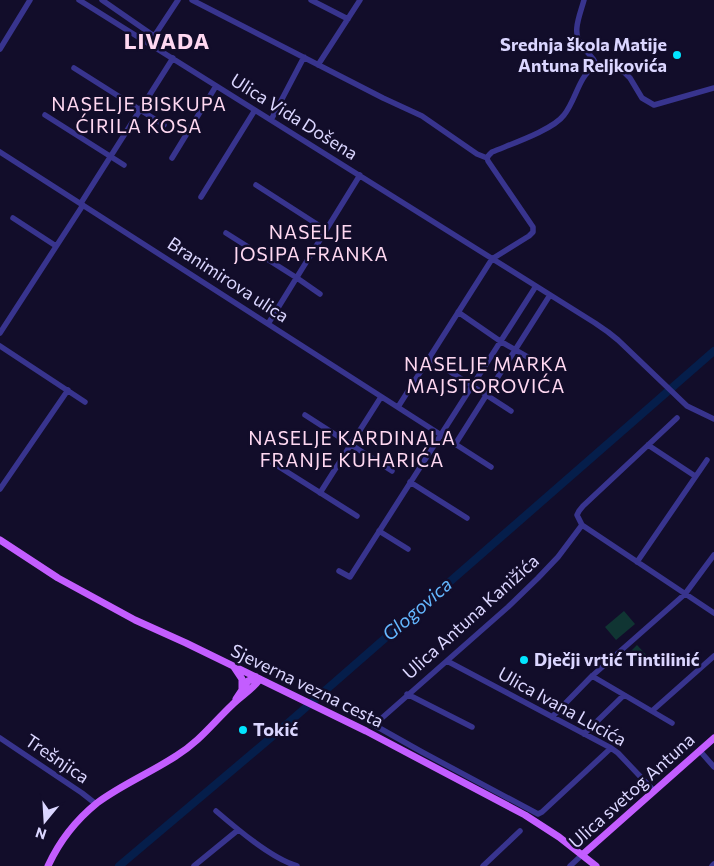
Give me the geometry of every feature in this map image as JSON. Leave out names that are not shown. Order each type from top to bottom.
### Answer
[{"type":"main road","name":"Sjeverna vezna cesta","points":[[0,540],[58,578],[135,620],[420,755],[525,815],[596,866]]},
{"type":"main road","points":[[232,665],[243,683],[242,690]]},
{"type":"main road","points":[[233,704],[248,681],[258,678]]},
{"type":"main road","points":[[48,866],[63,840],[96,804],[176,756],[205,734],[233,704],[247,693],[258,678]]},
{"type":"main road","name":"Ulica svetog Antuna","points":[[582,855],[714,738]]},
{"type":"street","points":[[0,49],[30,0]]},
{"type":"street","name":"Ulica Vida Došena","points":[[80,0],[608,332],[676,397],[687,406],[714,420]]},
{"type":"street","points":[[102,0],[154,36]]},
{"type":"street","points":[[149,44],[178,0]]},
{"type":"street","points":[[192,0],[422,116],[477,154],[488,158]]},
{"type":"street","points":[[311,0],[348,19]]},
{"type":"street","points":[[318,65],[360,0]]},
{"type":"street","points":[[584,0],[576,36],[597,66]]},
{"type":"street","points":[[271,120],[304,57]]},
{"type":"street","points":[[0,333],[173,58]]},
{"type":"street","points":[[398,407],[492,259],[530,236],[533,230],[533,227],[488,161],[489,155],[556,124],[566,113],[584,77],[592,67],[602,66],[624,72],[630,78],[642,98],[654,105],[714,88]]},
{"type":"street","points":[[74,68],[164,125]]},
{"type":"street","points":[[172,158],[216,86]]},
{"type":"street","points":[[201,197],[255,110]]},
{"type":"street","points":[[45,115],[124,165]]},
{"type":"street","name":"Branimirova ulica","points":[[0,152],[491,467]]},
{"type":"street","points":[[268,324],[360,176]]},
{"type":"street","points":[[256,185],[326,230]]},
{"type":"street","points":[[13,218],[56,246]]},
{"type":"street","points":[[226,233],[320,294]]},
{"type":"street","points":[[339,571],[350,577],[359,564],[536,286]]},
{"type":"street","points":[[456,443],[550,295]]},
{"type":"street","points":[[458,312],[500,341],[531,359]]},
{"type":"street","points":[[0,346],[85,402]]},
{"type":"street","points":[[429,358],[511,411]]},
{"type":"street","points":[[0,489],[68,390]]},
{"type":"street","points":[[320,493],[381,397]]},
{"type":"street","points":[[305,416],[392,471]]},
{"type":"street","points":[[677,418],[584,506],[577,515],[582,525],[714,613]]},
{"type":"street","points":[[648,445],[695,476]]},
{"type":"street","points":[[637,562],[707,460]]},
{"type":"street","points":[[273,463],[357,516]]},
{"type":"street","points":[[410,482],[467,518]]},
{"type":"street","name":"Ulica Antuna Kanižića","points":[[420,755],[374,724],[508,607],[558,556],[582,525]]},
{"type":"street","points":[[379,531],[408,549]]},
{"type":"street","points":[[552,717],[592,676],[685,594],[714,555]]},
{"type":"street","points":[[652,711],[714,656]]},
{"type":"street","name":"Ulica Ivana Lucića","points":[[447,661],[611,748],[654,791]]},
{"type":"street","points":[[592,676],[672,723]]},
{"type":"street","points":[[407,694],[472,727]]},
{"type":"street","points":[[584,734],[624,695]]},
{"type":"street","name":"Trešnjica","points":[[0,738],[96,804]]},
{"type":"street","points":[[420,755],[538,814],[611,748]]},
{"type":"street","points":[[700,751],[714,767]]},
{"type":"street","points":[[216,811],[238,830],[268,851],[297,866]]},
{"type":"street","points":[[194,866],[238,830]]},
{"type":"street","points":[[483,866],[520,831]]},
{"type":"street","name":"Ulica svetog Antuna","points":[[570,866],[582,855]]},
{"type":"green space","points":[[624,611],[635,624],[616,640],[605,627]]},
{"type":"green space","points":[[637,645],[649,658],[641,666],[628,654]]},
{"type":"waterway","name":"Glogovica","points":[[119,866],[280,730],[714,351]]},
{"type":"place","name":"Srednja škola Matije Antuna Reljkovića","points":[[677,55]]},
{"type":"place","name":"Dječji vrtić Tintilinić","points":[[524,660]]},
{"type":"place","name":"Tokić","points":[[243,730]]},
{"type":"district","name":"LIVADA","points":[[167,41]]},
{"type":"district","name":"NASELJE BISKUPA ĆIRILA KOSA","points":[[139,115]]},
{"type":"district","name":"NASELJE JOSIPA FRANKA","points":[[311,243]]},
{"type":"district","name":"NASELJE MARKA MAJSTOROVIĆA","points":[[486,375]]},
{"type":"district","name":"NASELJE KARDINALA FRANJE KUHARIĆA","points":[[352,449]]}]
